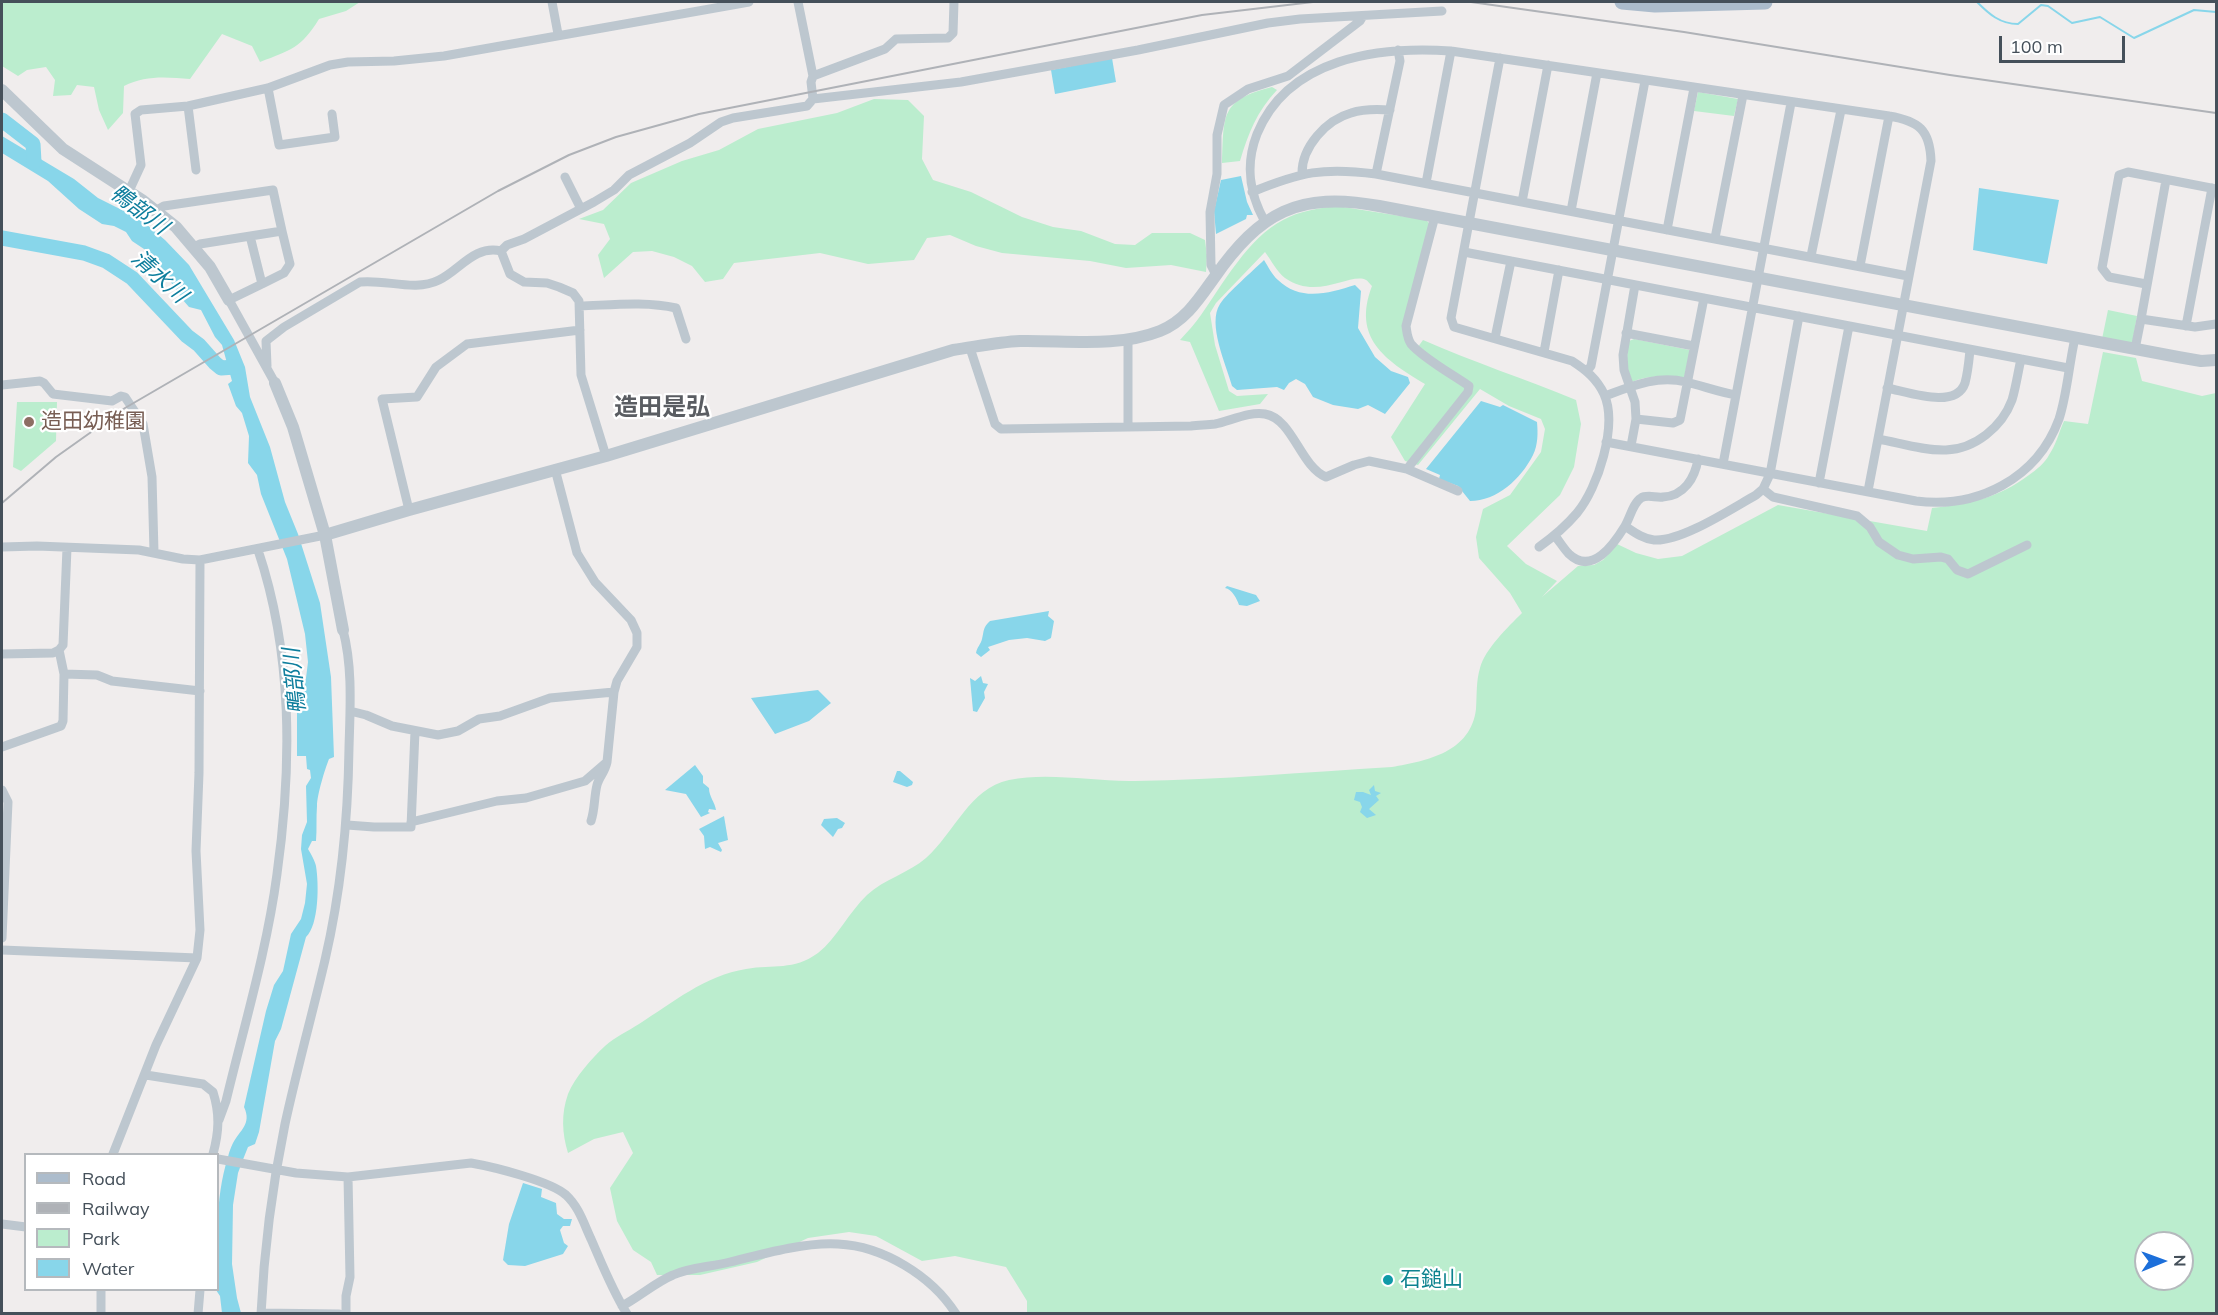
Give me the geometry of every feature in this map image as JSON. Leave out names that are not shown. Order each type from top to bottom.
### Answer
[{"type":"main road","points":[[1622,2],[1655,5],[1765,2]]},
{"type":"street","points":[[552,2],[558,34]]},
{"type":"street","points":[[689,2],[689,12]]},
{"type":"street","points":[[129,191],[141,165],[135,114],[141,110],[188,106],[268,88],[330,65],[444,56],[749,2]]},
{"type":"street","points":[[798,2],[813,76],[811,82],[813,99]]},
{"type":"street","points":[[813,76],[885,49],[896,39],[948,38],[953,33],[954,2]]},
{"type":"street","points":[[501,251],[507,245],[581,209],[614,190],[629,175],[733,118],[807,106],[813,99],[960,82],[1127,52],[1268,23],[1442,11]]},
{"type":"street","points":[[1216,274],[1211,265],[1210,212],[1217,174],[1217,135],[1224,105],[1248,89],[1288,76],[1360,21],[1363,16]]},
{"type":"street","points":[[1265,222],[1249,183],[1249,161],[1262,123],[1273,106],[1288,89],[1325,65],[1398,50],[1451,51],[1889,117],[1915,123],[1925,133],[1930,145],[1931,161],[1868,491]]},
{"type":"street","points":[[1376,174],[1400,61],[1398,50]]},
{"type":"street","points":[[1426,183],[1451,51]]},
{"type":"street","points":[[1500,58],[1451,318],[1455,327],[1572,361],[1587,371],[1598,384],[1605,396],[1609,415],[1599,472],[1588,497],[1577,513],[1555,536],[1539,547]]},
{"type":"street","points":[[1522,202],[1548,66]]},
{"type":"street","points":[[1571,211],[1597,73]]},
{"type":"street","points":[[1587,371],[1591,366],[1645,81]]},
{"type":"street","points":[[268,88],[279,145],[335,137],[332,114]]},
{"type":"street","points":[[1666,230],[1694,88]]},
{"type":"street","points":[[2,90],[63,149],[157,210],[195,247],[210,267],[267,366],[294,427],[343,630],[349,675],[347,825],[325,959],[273,1169],[261,1313],[339,1314]]},
{"type":"street","points":[[1715,238],[1743,95]]},
{"type":"street","points":[[1723,464],[1791,103]]},
{"type":"street","points":[[188,106],[195,170]]},
{"type":"street","points":[[1302,173],[1307,150],[1319,134],[1335,121],[1350,113],[1374,109],[1389,110]]},
{"type":"street","points":[[1811,256],[1841,110]]},
{"type":"street","points":[[1860,266],[1889,117]]},
{"type":"street","points":[[1252,192],[1302,173],[1347,170],[1426,183],[1908,276]]},
{"type":"street","points":[[2146,284],[2109,277],[2102,268],[2119,175],[2128,172],[2214,188],[2186,326]]},
{"type":"street","points":[[565,177],[581,209]]},
{"type":"street","points":[[2135,350],[2166,180]]},
{"type":"street","points":[[157,210],[164,206],[273,190],[290,264],[284,273],[229,300]]},
{"type":"street","points":[[2,547],[36,546],[154,552],[183,559],[200,560],[262,549],[321,536],[606,456],[953,350],[1019,341],[1140,338],[1162,330],[1181,319],[1196,304],[1216,274],[1244,240],[1265,222],[1284,211],[1306,203],[1329,200],[1352,201],[1435,216],[2135,350],[2201,361],[2217,360]]},
{"type":"street","points":[[1407,469],[1468,392],[1469,386],[1420,351],[1410,342],[1407,335],[1406,326],[1435,216]]},
{"type":"street","points":[[195,247],[200,244],[282,231]]},
{"type":"street","points":[[250,236],[262,284]]},
{"type":"street","points":[[267,366],[266,341],[284,327],[360,282],[374,280],[425,286],[441,279],[469,257],[493,249],[501,251]]},
{"type":"street","points":[[501,251],[510,274],[524,282],[547,283],[573,293],[580,306],[581,375],[606,456]]},
{"type":"street","points":[[1464,252],[2068,368]]},
{"type":"street","points":[[1496,338],[1511,261]]},
{"type":"street","points":[[1544,352],[1559,270]]},
{"type":"street","points":[[1631,446],[1636,419],[1635,402],[1624,370],[1623,355],[1635,285]]},
{"type":"street","points":[[1636,419],[1673,423],[1680,420],[1704,298]]},
{"type":"street","points":[[580,306],[676,308],[686,339]]},
{"type":"street","points":[[1625,526],[1638,535],[1652,540],[1677,538],[1763,489],[1770,474],[1799,316]]},
{"type":"street","points":[[2140,319],[2186,326],[2207,327],[2217,324]]},
{"type":"street","points":[[1819,483],[1849,326]]},
{"type":"street","points":[[408,510],[382,399],[417,397],[436,367],[467,344],[580,330]]},
{"type":"street","points":[[1626,333],[1694,346]]},
{"type":"street","points":[[1606,442],[1933,503],[1953,502],[1988,494],[2002,486],[2031,464],[2046,445],[2059,418],[2075,338]]},
{"type":"street","points":[[1128,339],[1128,427]]},
{"type":"street","points":[[970,348],[995,424],[1001,429],[1213,424],[1265,414],[1278,420],[1306,459],[1321,475],[1326,477],[1369,461],[1407,469],[1458,491]]},
{"type":"street","points":[[1887,388],[1940,398],[1952,397],[1965,384],[1970,350]]},
{"type":"street","points":[[1878,439],[1947,450],[1967,445],[1986,436],[2001,420],[2012,401],[2020,359]]},
{"type":"street","points":[[1605,396],[1658,380],[1687,382],[1716,392],[1736,395]]},
{"type":"street","points":[[2,385],[40,381],[53,394],[112,401],[121,396],[125,397],[143,424],[152,477],[154,552]]},
{"type":"street","points":[[1555,536],[1570,555],[1580,561],[1590,562],[1600,558],[1625,526],[1638,501],[1642,497],[1662,498],[1682,490],[1691,480],[1698,459]]},
{"type":"street","points":[[555,470],[577,553],[595,582],[631,620],[637,633],[637,647],[617,681],[614,692],[607,762],[605,772],[597,784],[591,821]]},
{"type":"street","points":[[1763,489],[1773,498],[1857,516],[1870,527],[1879,542],[1898,555],[1914,559],[1941,557],[1948,559],[1957,570],[1968,574],[2027,545]]},
{"type":"street","points":[[2,654],[53,653],[63,645],[67,548]]},
{"type":"street","points":[[219,1120],[226,1101],[261,956],[277,876],[286,796],[287,706],[282,647],[262,549]]},
{"type":"street","points":[[114,1153],[156,1045],[196,958],[200,930],[196,851],[200,691],[200,560]]},
{"type":"street","points":[[2,747],[61,726],[64,674],[59,650]]},
{"type":"street","points":[[64,674],[97,675],[112,681],[200,691]]},
{"type":"street","points":[[350,711],[392,726],[438,735],[458,731],[479,719],[500,716],[550,698],[614,692]]},
{"type":"street","points":[[347,825],[411,827],[415,731]]},
{"type":"street","points":[[411,822],[497,801],[526,798],[585,781],[607,762]]},
{"type":"street","points":[[2,790],[8,802],[2,938]]},
{"type":"street","points":[[2,950],[196,958]]},
{"type":"street","points":[[146,1075],[203,1084],[213,1092],[219,1120],[214,1153]]},
{"type":"street","points":[[219,1159],[273,1169],[348,1177],[471,1163],[552,1187],[566,1195],[579,1211],[625,1310],[670,1276],[690,1269],[798,1248],[838,1244],[868,1249],[903,1264],[927,1281],[956,1314]]},
{"type":"street","points":[[346,1314],[350,1277],[348,1177]]},
{"type":"street","points":[[2,1224],[24,1227]]},
{"type":"street","points":[[101,1291],[101,1314]]},
{"type":"street","points":[[198,1314],[200,1291]]},
{"type":"green space","points":[[2,2],[360,2],[346,11],[319,19],[301,42],[260,62],[252,46],[222,34],[190,79],[148,78],[124,86],[123,113],[108,130],[99,110],[94,87],[77,85],[71,95],[53,96],[55,80],[46,67],[27,70],[18,76],[2,66]]},
{"type":"green space","points":[[1272,87],[1277,90],[1254,123],[1240,161],[1222,163],[1223,133],[1228,112],[1243,98]]},
{"type":"green space","points":[[1698,92],[1738,99],[1734,116],[1694,111]]},
{"type":"green space","points":[[874,99],[908,100],[924,116],[922,159],[933,180],[971,192],[1022,217],[1053,227],[1081,231],[1115,244],[1135,245],[1152,233],[1190,233],[1205,240],[1206,272],[1171,265],[1126,268],[1090,261],[1002,253],[976,246],[950,235],[927,238],[914,260],[868,264],[820,253],[734,263],[723,279],[705,282],[692,266],[674,257],[652,251],[633,252],[604,278],[598,255],[610,239],[604,224],[579,219],[603,210],[631,183],[682,161],[719,150],[758,129],[837,113]]},
{"type":"green space","points":[[1337,206],[1426,220],[1431,225],[1404,327],[1415,351],[1423,340],[1576,400],[1581,424],[1574,467],[1560,495],[1507,546],[1526,564],[1557,581],[1542,597],[1578,566],[1594,565],[1603,560],[1617,544],[1636,553],[1658,559],[1682,556],[1778,505],[1927,531],[1932,508],[1983,499],[2018,483],[2045,461],[2054,447],[2064,421],[2088,424],[2103,352],[2136,358],[2142,381],[2202,396],[2216,393],[2216,1313],[1027,1313],[1027,1301],[1006,1267],[955,1256],[922,1261],[876,1236],[849,1232],[808,1238],[757,1262],[700,1275],[657,1275],[651,1262],[633,1250],[617,1221],[610,1188],[633,1153],[623,1132],[594,1139],[568,1153],[566,1146],[564,1109],[568,1094],[584,1068],[613,1040],[677,999],[717,977],[746,969],[792,965],[818,953],[867,895],[926,858],[983,792],[1009,780],[1040,777],[1119,781],[1167,780],[1392,767],[1445,752],[1466,735],[1476,709],[1478,678],[1483,661],[1498,639],[1522,613],[1510,593],[1479,558],[1476,537],[1483,509],[1510,495],[1541,452],[1545,429],[1541,419],[1509,406],[1480,389],[1418,465],[1405,461],[1391,437],[1425,384],[1385,356],[1369,334],[1366,320],[1367,304],[1372,286],[1367,280],[1360,279],[1321,287],[1297,284],[1282,275],[1265,252],[1216,303],[1210,313],[1215,345],[1229,391],[1237,396],[1268,394],[1260,404],[1219,411],[1190,342],[1180,340],[1199,318],[1247,250],[1270,228],[1289,217],[1309,210]]},
{"type":"green space","points":[[2108,310],[2137,316],[2132,345],[2102,339]]},
{"type":"green space","points":[[1634,339],[1690,350],[1684,379],[1651,377],[1632,382],[1627,357],[1629,341]]},
{"type":"green space","points":[[17,402],[57,402],[56,441],[21,471],[13,467]]},
{"type":"water","points":[[1112,58],[1116,82],[1055,94],[1051,70]]},
{"type":"water","points":[[2,136],[74,179],[98,198],[140,219],[165,240],[189,265],[234,340],[245,367],[250,397],[270,447],[285,502],[298,534],[320,603],[331,677],[334,757],[329,759],[323,775],[318,795],[316,841],[312,841],[308,849],[315,862],[317,874],[316,914],[306,937],[281,1029],[275,1041],[259,1132],[255,1144],[248,1147],[238,1173],[233,1205],[232,1264],[241,1313],[222,1313],[220,1296],[217,1291],[219,1291],[219,1206],[229,1151],[247,1118],[244,1107],[266,1011],[274,985],[283,971],[291,934],[301,919],[305,903],[307,884],[301,849],[302,835],[307,822],[306,786],[311,778],[310,770],[307,769],[306,756],[297,756],[297,708],[308,662],[305,634],[287,559],[261,494],[257,475],[248,463],[249,436],[242,413],[236,406],[228,384],[232,381],[222,345],[215,337],[201,310],[189,307],[161,267],[147,251],[132,241],[126,232],[114,226],[102,224],[79,209],[48,181],[2,153]]},
{"type":"water","points":[[1241,176],[1247,202],[1253,215],[1247,215],[1246,219],[1216,234],[1214,211],[1221,180]]},
{"type":"water","points":[[1979,188],[2059,200],[2047,264],[1973,250]]},
{"type":"water","points":[[1264,260],[1276,278],[1296,291],[1325,293],[1355,285],[1361,291],[1358,328],[1375,357],[1391,371],[1408,377],[1410,383],[1385,414],[1368,405],[1358,409],[1333,405],[1313,397],[1305,384],[1296,379],[1284,390],[1277,387],[1237,390],[1232,386],[1219,344],[1217,312],[1220,304],[1229,294]]},
{"type":"water","points":[[1481,401],[1500,407],[1503,405],[1537,422],[1537,439],[1533,455],[1515,480],[1499,493],[1470,501],[1458,486],[1439,479],[1440,475],[1426,469]]},
{"type":"water","points":[[1227,586],[1256,595],[1260,601],[1247,606],[1239,605],[1232,592],[1225,588]]},
{"type":"water","points":[[1049,611],[1048,616],[1054,621],[1051,638],[1045,641],[1027,638],[1009,640],[988,647],[990,650],[981,657],[976,653],[985,627],[990,621]]},
{"type":"water","points":[[981,676],[983,683],[988,684],[984,692],[985,698],[977,712],[973,711],[970,678],[975,681]]},
{"type":"water","points":[[818,690],[831,703],[809,721],[775,734],[751,698]]},
{"type":"water","points":[[695,765],[703,776],[703,783],[709,788],[716,810],[709,809],[710,813],[701,817],[686,794],[665,790]]},
{"type":"water","points":[[897,771],[913,782],[912,785],[907,787],[893,782]]},
{"type":"water","points":[[1374,785],[1375,791],[1381,793],[1376,796],[1379,800],[1369,809],[1376,815],[1367,818],[1360,812],[1362,807],[1360,802],[1354,800],[1356,792],[1371,795],[1369,790]]},
{"type":"water","points":[[724,816],[728,840],[718,843],[721,852],[710,847],[705,849],[704,836],[699,829]]},
{"type":"water","points":[[837,818],[845,823],[833,837],[821,825],[824,819]]},
{"type":"water","points":[[523,1183],[542,1189],[541,1197],[556,1203],[557,1214],[564,1219],[572,1219],[570,1226],[563,1226],[560,1230],[564,1243],[568,1246],[563,1254],[525,1266],[508,1265],[503,1260],[509,1224]]},
{"type":"waterway","points":[[1977,2],[1990,14],[2012,24],[2018,24],[2041,5],[2048,6],[2072,23],[2100,17],[2134,38],[2194,10],[2216,12]]},
{"type":"waterway","points":[[2,120],[33,144],[34,162]]},
{"type":"waterway","name":"清水川","points":[[2,238],[84,253],[106,261],[132,278],[221,368],[235,367]]},
{"type":"railway","points":[[2,503],[56,457],[125,408],[498,191],[569,155],[616,137],[699,114],[1202,15],[1313,2]]},
{"type":"railway","points":[[1471,2],[2216,113]]},
{"type":"place","name":"造田幼稚園","points":[[29,422]]},
{"type":"place","name":"石鎚山","points":[[1388,1280]]},
{"type":"district","name":"造田是弘","points":[[662,408]]},
{"type":"water label","name":"鴨部川","points":[[139,210]]},
{"type":"water label","name":"鴨部川","points":[[295,681]]}]
